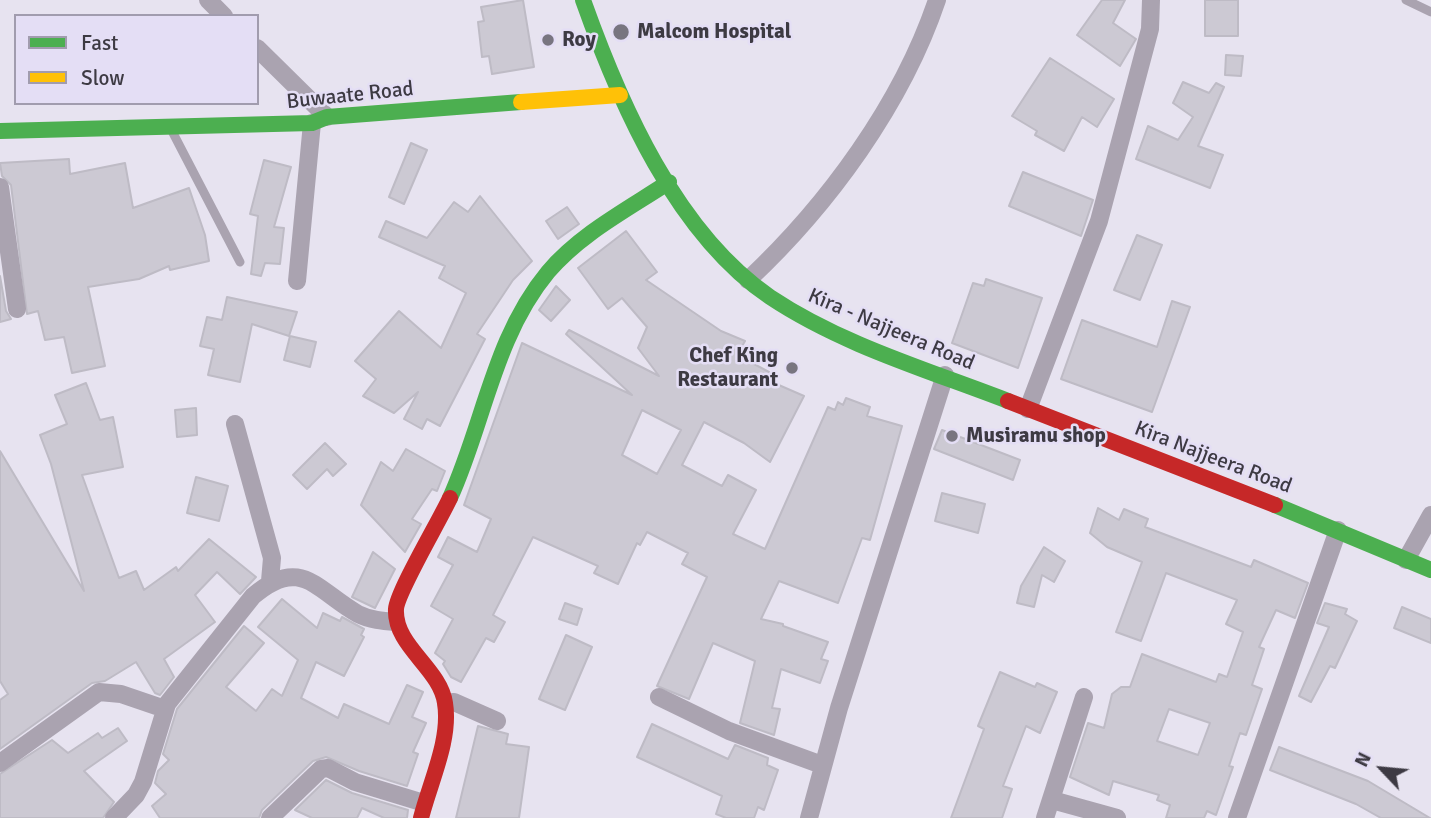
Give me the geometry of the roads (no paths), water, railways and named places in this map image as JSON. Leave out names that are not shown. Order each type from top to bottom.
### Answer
[{"type":"street","points":[[208,0],[222,14]]},
{"type":"street","name":"Kira - Najjeera Road","points":[[583,0],[620,95],[669,182],[712,243],[748,280],[787,308],[838,335],[978,389]]},
{"type":"street","points":[[748,280],[779,251],[872,134],[928,26],[937,0]]},
{"type":"street","points":[[1028,409],[1099,220],[1150,29],[1151,0]]},
{"type":"street","points":[[259,50],[319,120],[297,281]]},
{"type":"street","name":"Buwaate Road","points":[[0,131],[171,129],[319,120],[620,95]]},
{"type":"street","points":[[270,818],[321,769],[328,768],[422,810],[443,727],[446,703],[430,671],[396,622],[396,605],[454,490],[502,349],[529,297],[578,243],[669,182]]},
{"type":"street","points":[[0,187],[17,309]]},
{"type":"street","points":[[809,818],[822,765],[945,375]]},
{"type":"street","name":"Kira Najjeera Road","points":[[978,389],[1338,530],[1431,570]]},
{"type":"street","points":[[235,424],[248,480],[272,558],[270,581]]},
{"type":"street","points":[[1406,560],[1431,516]]},
{"type":"street","points":[[1237,818],[1338,530]]},
{"type":"street","points":[[114,818],[136,795],[144,782],[165,709],[253,596],[270,581],[294,575],[317,584],[360,615],[396,622]]},
{"type":"street","points":[[0,763],[99,692],[121,694],[165,709]]},
{"type":"street","points":[[659,697],[729,731],[822,765]]},
{"type":"street","points":[[1045,818],[1084,697]]},
{"type":"street","points":[[446,703],[454,702],[497,721]]},
{"type":"street","points":[[1052,800],[1117,818]]},
{"type":"lane","points":[[1406,0],[1431,12]]},
{"type":"lane","points":[[171,129],[240,262]]},
{"type":"place","name":"Malcom Hospital","points":[[621,32]]},
{"type":"place","name":"Roy","points":[[548,40]]},
{"type":"place","name":"Chef King Restaurant","points":[[792,368]]},
{"type":"place","name":"Musiramu shop","points":[[952,436]]}]
